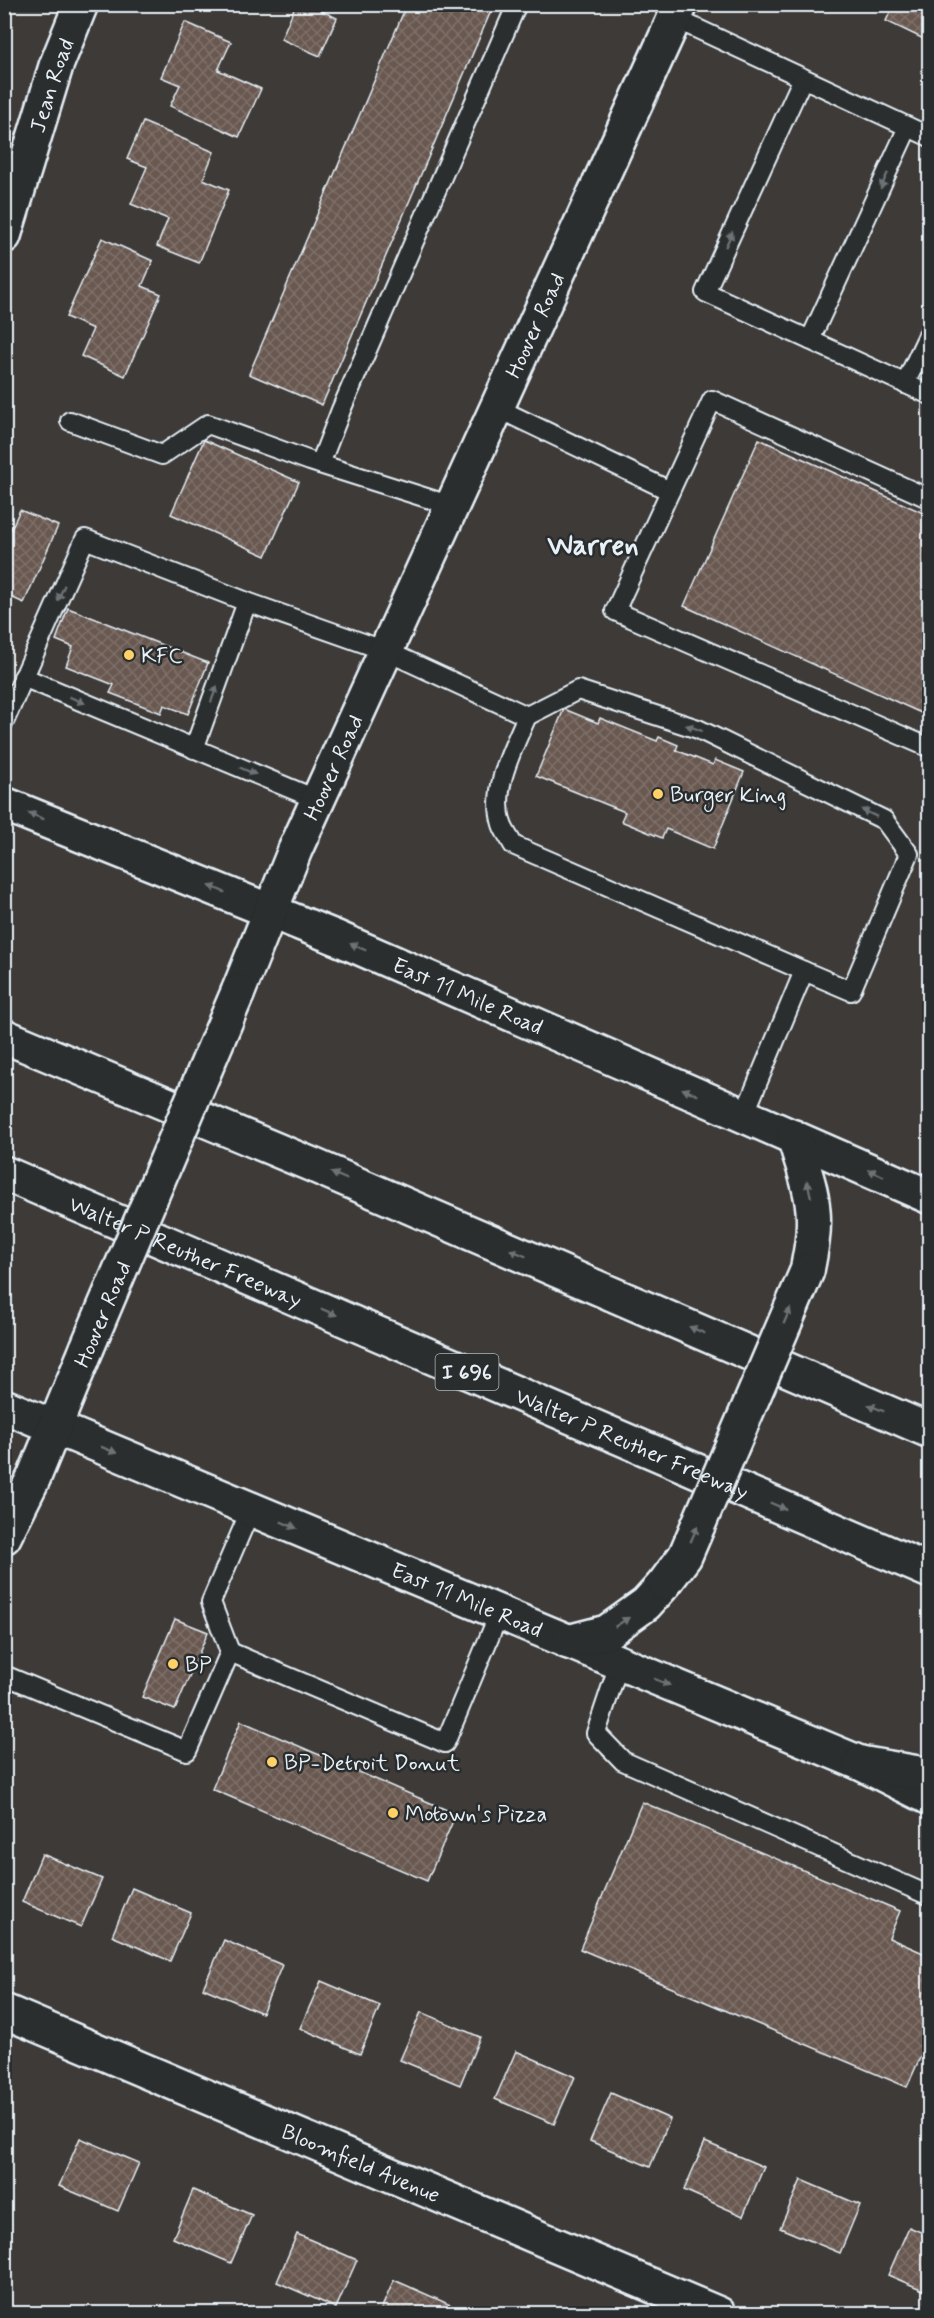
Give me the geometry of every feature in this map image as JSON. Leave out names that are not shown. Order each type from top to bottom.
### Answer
[{"type":"main road","name":"Jean Road","points":[[4,236],[56,66],[81,4]]},
{"type":"main road","name":"Hoover Road","points":[[4,1537],[34,1477],[318,800],[677,11]]},
{"type":"main road","name":"East 11 Mile Road","points":[[4,804],[337,938],[930,1197]]},
{"type":"main road","points":[[4,1036],[315,1166],[930,1431]]},
{"type":"main road","points":[[568,1642],[608,1632],[646,1604],[685,1556],[807,1271],[812,1242],[813,1210],[794,1137]]},
{"type":"main road","name":"Walter P Reuther Freeway","points":[[4,1173],[930,1571]]},
{"type":"main road","name":"East 11 Mile Road","points":[[4,1406],[860,1763],[930,1798]]},
{"type":"main road","points":[[860,1763],[930,1775]]},
{"type":"main road","name":"Bloomfield Avenue","points":[[4,2011],[719,2313]]},
{"type":"lane","points":[[320,464],[345,399],[517,4]]},
{"type":"lane","points":[[677,11],[803,78],[930,137]]},
{"type":"lane","points":[[803,78],[705,292],[930,395]]},
{"type":"lane","points":[[810,340],[908,128]]},
{"type":"lane","points":[[905,384],[930,331]]},
{"type":"lane","points":[[930,499],[712,400],[615,611],[930,748]]},
{"type":"lane","points":[[496,408],[670,491]]},
{"type":"lane","points":[[70,421],[162,454],[208,424],[320,464],[452,506]]},
{"type":"lane","points":[[4,722],[85,539],[247,602],[386,651],[527,716]]},
{"type":"lane","points":[[194,749],[247,602]]},
{"type":"lane","points":[[23,677],[318,800]]},
{"type":"lane","points":[[578,690],[698,729],[884,820],[909,854],[851,991],[804,971],[513,845],[502,825],[498,794],[510,754],[527,716],[578,690]]},
{"type":"lane","points":[[744,1115],[804,971]]},
{"type":"lane","points":[[4,1676],[187,1751],[230,1652],[211,1602],[251,1509]]},
{"type":"lane","points":[[230,1652],[445,1743],[499,1614]]},
{"type":"lane","points":[[619,1664],[596,1733],[623,1761],[930,1896]]},
{"type":"building","points":[[296,4],[308,4],[337,18],[320,56],[281,39]]},
{"type":"building","points":[[407,4],[494,4],[322,405],[249,374]]},
{"type":"building","points":[[894,4],[930,4],[930,42],[886,21]]},
{"type":"building","points":[[185,22],[231,42],[218,70],[261,89],[239,137],[170,106],[180,85],[161,77]]},
{"type":"building","points":[[143,122],[214,152],[203,179],[229,190],[199,263],[157,246],[168,219],[131,204],[147,167],[127,159]]},
{"type":"building","points":[[102,238],[153,261],[142,286],[161,294],[125,376],[81,356],[93,329],[66,317]]},
{"type":"building","points":[[759,439],[930,516],[930,717],[684,606]]},
{"type":"building","points":[[204,440],[299,482],[266,556],[171,514]]},
{"type":"building","points":[[20,510],[58,526],[24,603],[4,594],[4,544]]},
{"type":"building","name":"KFC","points":[[68,608],[208,663],[188,714],[164,705],[161,713],[110,693],[114,685],[66,666],[73,647],[56,640]]},
{"type":"building","name":"Burger King","points":[[564,709],[598,723],[600,718],[657,741],[659,737],[678,745],[676,750],[713,765],[715,760],[744,772],[713,849],[666,829],[662,838],[621,821],[625,812],[536,776]]},
{"type":"building","points":[[175,1619],[208,1632],[175,1710],[142,1697]]},
{"type":"building","points":[[241,1721],[456,1814],[427,1881],[212,1789]]},
{"type":"building","points":[[642,1802],[900,1911],[889,1938],[930,1956],[930,2035],[907,2087],[580,1949]]},
{"type":"building","points":[[42,1854],[102,1879],[81,1927],[22,1902]]},
{"type":"building","points":[[132,1888],[191,1913],[170,1961],[112,1936]]},
{"type":"building","points":[[224,1940],[282,1965],[262,2013],[203,1988]]},
{"type":"building","points":[[321,1981],[380,2006],[360,2054],[300,2028]]},
{"type":"building","points":[[421,2012],[480,2037],[460,2085],[400,2060]]},
{"type":"building","points":[[516,2051],[575,2077],[554,2124],[495,2099]]},
{"type":"building","points":[[611,2093],[670,2119],[650,2167],[590,2141]]},
{"type":"building","points":[[80,2138],[139,2163],[118,2211],[59,2186]]},
{"type":"building","points":[[705,2142],[764,2167],[743,2216],[684,2190]]},
{"type":"building","points":[[801,2180],[860,2205],[840,2253],[780,2228]]},
{"type":"building","points":[[193,2190],[252,2215],[231,2263],[173,2238]]},
{"type":"building","points":[[909,2227],[930,2236],[930,2293],[888,2275]]},
{"type":"building","points":[[297,2234],[357,2260],[336,2308],[277,2282]]},
{"type":"building","points":[[394,2280],[453,2306],[449,2314],[379,2314]]},
{"type":"place","name":"KFC","points":[[129,655]]},
{"type":"place","name":"Burger King","points":[[658,794]]},
{"type":"place","name":"BP","points":[[173,1664]]},
{"type":"place","name":"BP-Detroit Donut","points":[[272,1762]]},
{"type":"place","name":"Motown's Pizza","points":[[393,1813]]},
{"type":"district","name":"Warren","points":[[593,544]]}]
